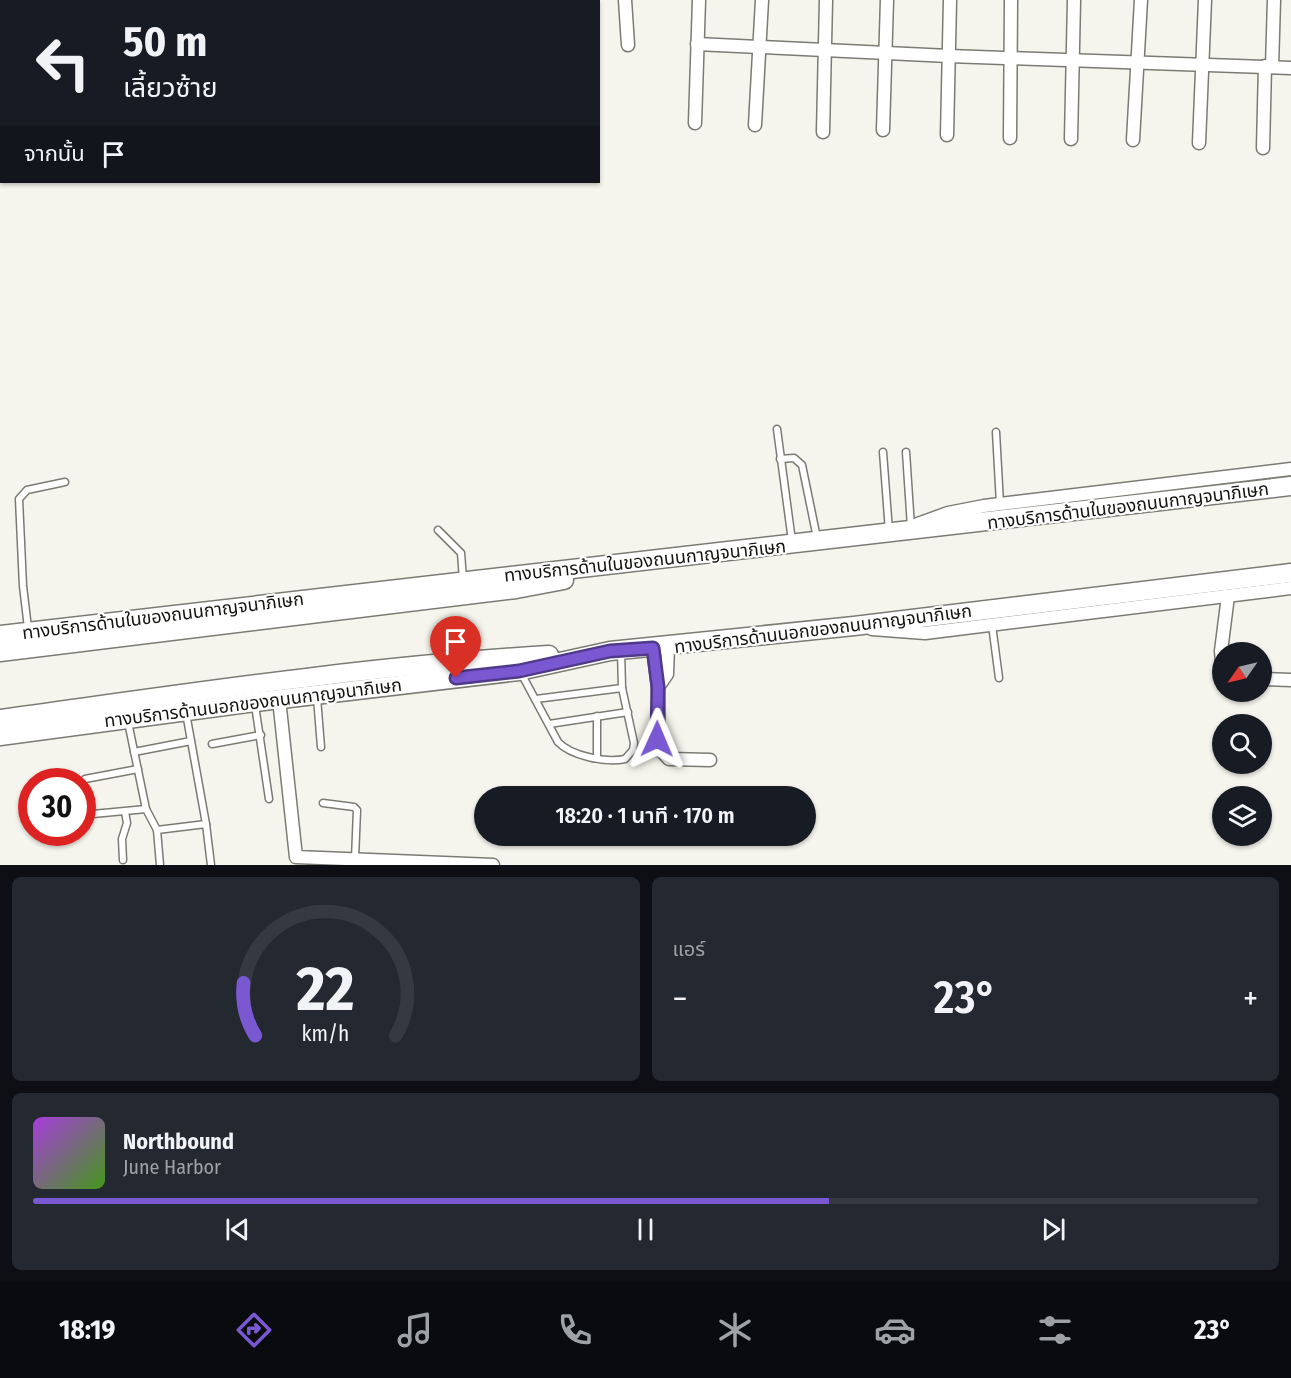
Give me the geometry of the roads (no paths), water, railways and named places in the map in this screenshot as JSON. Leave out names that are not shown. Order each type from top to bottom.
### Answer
[{"type":"main road","name":"ทางบริการด้านในของถนนกาญจนาภิเษก","points":[[0,635],[1291,486]]},
{"type":"main road","points":[[0,652],[516,589],[562,580],[621,563]]},
{"type":"main road","name":"ทางบริการด้านนอกของถนนกาญจนาภิเษก","points":[[0,736],[317,694],[519,671],[616,651],[854,626],[1291,573]]},
{"type":"main road","points":[[0,719],[290,680],[431,664],[616,651]]},
{"type":"street","points":[[625,0],[628,45]]},
{"type":"street","points":[[695,123],[699,0]]},
{"type":"street","points":[[755,125],[762,0]]},
{"type":"street","points":[[823,132],[826,0]]},
{"type":"street","points":[[883,130],[887,0]]},
{"type":"street","points":[[947,135],[950,0]]},
{"type":"street","points":[[1010,138],[1011,0]]},
{"type":"street","points":[[1071,139],[1074,0]]},
{"type":"street","points":[[1133,140],[1141,0]]},
{"type":"street","points":[[1199,143],[1205,0]]},
{"type":"street","points":[[1263,148],[1274,0]]},
{"type":"street","points":[[697,44],[949,56],[1291,68]]},
{"type":"street","points":[[898,532],[948,513],[1291,469]]},
{"type":"street","points":[[854,626],[925,633],[1291,588]]},
{"type":"street","points":[[1222,642],[1228,596]]},
{"type":"street","points":[[660,647],[667,674],[658,687],[657,739],[663,754],[679,761],[710,760]]},
{"type":"street","points":[[1272,679],[1291,680]]},
{"type":"street","points":[[279,699],[297,861],[355,859],[493,865]]},
{"type":"lane","points":[[777,429],[792,545]]},
{"type":"lane","points":[[996,432],[1000,505]]},
{"type":"lane","points":[[883,452],[898,532]]},
{"type":"lane","points":[[898,532],[906,452]]},
{"type":"lane","points":[[780,459],[794,458],[802,465],[818,542]]},
{"type":"lane","points":[[28,632],[23,586],[19,499],[27,490],[65,482]]},
{"type":"lane","points":[[438,531],[461,554],[463,580]]},
{"type":"lane","points":[[992,625],[999,678]]},
{"type":"lane","points":[[519,671],[565,749],[620,760],[630,756],[634,743],[616,651]]},
{"type":"lane","points":[[536,699],[622,688]]},
{"type":"lane","points":[[317,694],[321,747]]},
{"type":"lane","points":[[255,702],[269,799]]},
{"type":"lane","points":[[186,711],[211,865]]},
{"type":"lane","points":[[549,724],[628,712]]},
{"type":"lane","points":[[597,716],[597,757]]},
{"type":"lane","points":[[128,718],[146,808],[157,830],[160,865]]},
{"type":"lane","points":[[212,744],[261,735]]},
{"type":"lane","points":[[134,752],[191,741]]},
{"type":"lane","points":[[96,777],[138,769]]},
{"type":"lane","points":[[323,803],[354,807],[357,810],[355,859]]},
{"type":"lane","points":[[96,814],[146,808]]},
{"type":"lane","points":[[123,860],[122,839],[127,823],[125,812]]},
{"type":"lane","points":[[157,830],[206,824]]}]
